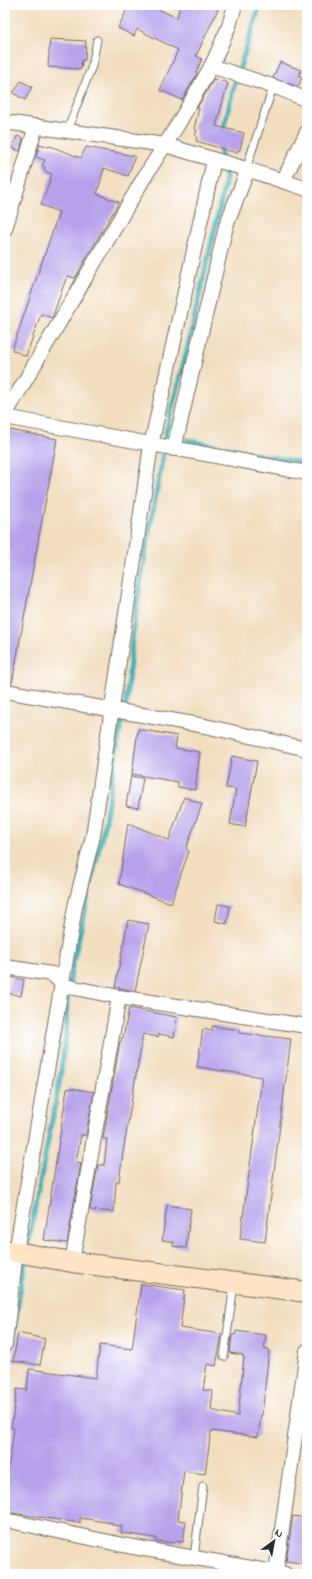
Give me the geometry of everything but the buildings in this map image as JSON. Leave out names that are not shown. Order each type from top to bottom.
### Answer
[{"type":"street","points":[[235,5],[229,26],[211,66],[5,416],[150,445],[307,473]]},
{"type":"street","points":[[211,66],[307,100]]},
{"type":"street","points":[[5,122],[165,145],[307,189]]},
{"type":"street","points":[[5,228],[36,126]]},
{"type":"street","points":[[283,181],[307,132]]},
{"type":"street","points":[[5,1344],[75,907],[93,836],[150,445],[215,160]]},
{"type":"street","points":[[174,449],[226,226],[243,168]]},
{"type":"street","points":[[5,691],[205,726],[307,748]]},
{"type":"street","points":[[5,967],[52,974],[65,986],[119,997],[307,1026]]},
{"type":"street","points":[[72,1262],[119,997]]},
{"type":"street","points":[[19,1252],[72,1262],[307,1292]]},
{"type":"street","points":[[5,1520],[128,1546],[280,1573],[307,1351]]},
{"type":"lane","points":[[67,131],[92,66],[97,40]]},
{"type":"lane","points":[[243,168],[266,111],[272,87]]},
{"type":"lane","points":[[224,1357],[234,1282]]},
{"type":"lane","points":[[194,1558],[203,1486]]},
{"type":"waterway","points":[[222,134],[234,86],[260,5]]},
{"type":"waterway","points":[[27,1249],[60,1079],[66,1035],[67,1003],[71,972],[104,827],[119,734],[126,704],[134,621],[166,431],[187,349],[226,179],[221,156],[221,142]]},
{"type":"waterway","points":[[187,440],[307,464]]},
{"type":"waterway","points":[[13,1334],[26,1257]]},
{"type":"waterway","points":[[5,1377],[11,1342]]}]
